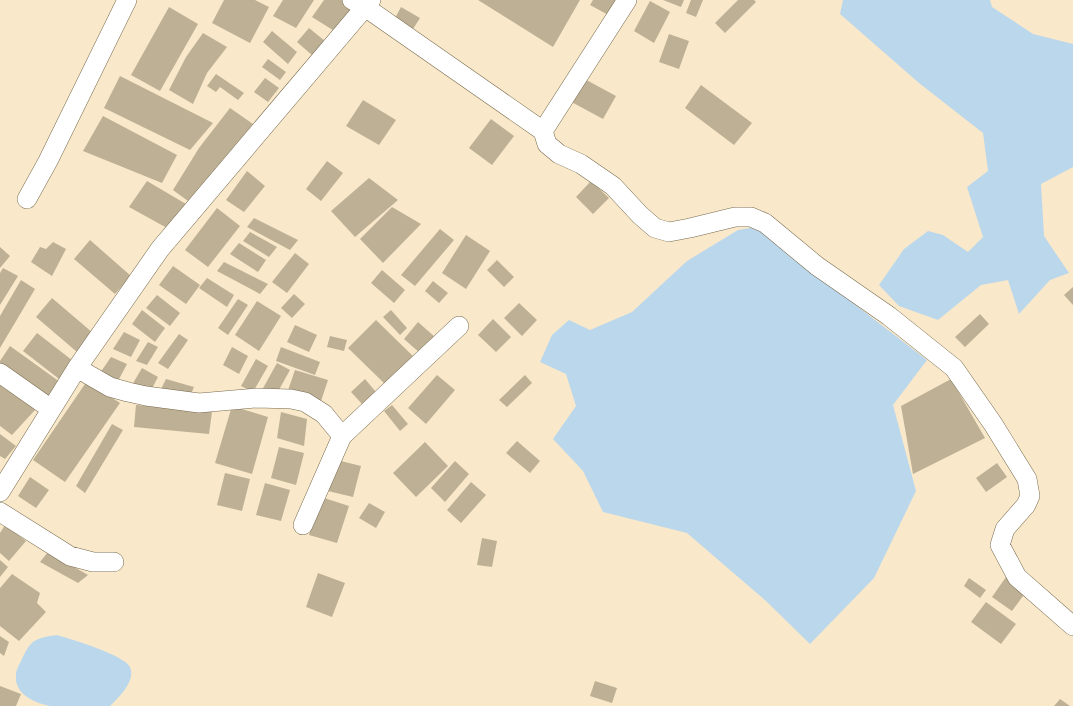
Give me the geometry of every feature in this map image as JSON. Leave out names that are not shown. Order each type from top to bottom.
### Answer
[{"type":"street","points":[[27,199],[48,161],[127,0]]},
{"type":"street","points":[[542,131],[627,0]]},
{"type":"street","points":[[0,492],[77,368],[160,248],[363,2],[542,131],[547,144],[559,154],[581,164],[613,186],[640,215],[655,228],[669,232],[735,216],[751,217],[765,223],[817,266],[889,316],[954,368],[993,424],[1027,479],[1030,496],[1028,501],[1005,529],[1000,545],[1006,559],[1017,577],[1073,626]]},
{"type":"street","points":[[303,525],[342,436],[459,326]]},
{"type":"street","points":[[77,368],[110,386],[146,396],[199,403],[256,398],[291,399],[305,402],[324,414],[342,436]]},
{"type":"street","points":[[0,373],[51,409]]},
{"type":"street","points":[[0,512],[70,556],[93,562],[114,562]]},
{"type":"water","points":[[843,0],[990,0],[992,7],[1033,34],[1073,44],[1073,167],[1041,184],[1044,236],[1069,273],[1050,280],[1019,314],[1008,280],[981,285],[938,320],[899,306],[879,285],[904,249],[928,231],[943,235],[968,252],[983,237],[967,187],[988,171],[983,133],[919,83],[840,14]]},
{"type":"water","points":[[762,226],[827,283],[927,360],[893,405],[916,491],[874,578],[810,644],[766,601],[687,533],[603,512],[583,471],[553,439],[576,406],[566,374],[540,362],[552,335],[569,320],[590,330],[632,312],[687,261],[738,230]]},
{"type":"water","points":[[57,635],[108,653],[126,662],[130,667],[131,678],[129,683],[110,706],[50,706],[32,700],[18,687],[16,682],[16,673],[26,650],[36,640]]},
{"type":"building","points":[[224,0],[255,0],[269,7],[250,43],[212,23]]},
{"type":"building","points":[[283,0],[314,0],[296,28],[273,16]]},
{"type":"building","points":[[324,0],[344,0],[354,6],[336,32],[312,17]]},
{"type":"building","points":[[478,0],[580,0],[553,47]]},
{"type":"building","points":[[593,0],[624,0],[614,18],[590,5]]},
{"type":"building","points":[[663,0],[684,0],[681,7]]},
{"type":"building","points":[[691,0],[703,0],[696,17],[686,13]]},
{"type":"building","points":[[738,0],[754,0],[756,2],[725,33],[715,23]]},
{"type":"building","points":[[650,1],[670,12],[654,43],[634,31]]},
{"type":"building","points":[[169,7],[198,24],[160,91],[131,75]]},
{"type":"building","points":[[401,7],[420,18],[413,29],[395,18]]},
{"type":"building","points":[[309,28],[325,41],[313,56],[297,42]]},
{"type":"building","points":[[272,31],[297,52],[288,64],[263,42]]},
{"type":"building","points":[[203,33],[227,47],[207,73],[193,104],[169,90],[186,57]]},
{"type":"building","points":[[669,34],[689,41],[679,69],[659,62]]},
{"type":"building","points":[[268,59],[286,72],[280,80],[262,67]]},
{"type":"building","points":[[216,74],[244,93],[238,100],[220,87],[216,92],[207,86]]},
{"type":"building","points":[[120,76],[213,123],[190,150],[104,108]]},
{"type":"building","points":[[579,76],[616,96],[603,119],[566,99]]},
{"type":"building","points":[[265,78],[279,88],[268,102],[254,92]]},
{"type":"building","points":[[701,85],[752,123],[734,145],[685,108]]},
{"type":"building","points":[[363,100],[396,120],[379,145],[346,126]]},
{"type":"building","points":[[230,108],[253,124],[188,201],[173,190],[199,148]]},
{"type":"building","points":[[103,116],[177,155],[162,183],[83,151]]},
{"type":"building","points":[[491,119],[514,136],[492,165],[469,148]]},
{"type":"building","points":[[327,161],[343,173],[321,201],[306,189]]},
{"type":"building","points":[[247,171],[265,186],[244,212],[226,200]]},
{"type":"building","points":[[369,178],[398,200],[355,237],[331,211]]},
{"type":"building","points":[[147,181],[186,204],[167,228],[129,207]]},
{"type":"building","points":[[591,181],[609,198],[593,214],[576,197]]},
{"type":"building","points":[[392,207],[421,224],[383,263],[360,239]]},
{"type":"building","points":[[217,208],[240,226],[208,267],[185,250]]},
{"type":"building","points":[[254,218],[298,240],[290,250],[247,227]]},
{"type":"building","points":[[440,229],[454,240],[415,286],[401,275]]},
{"type":"building","points":[[250,232],[277,247],[269,257],[243,241]]},
{"type":"building","points":[[466,235],[490,251],[466,289],[442,273]]},
{"type":"building","points":[[90,240],[131,276],[115,294],[74,259]]},
{"type":"building","points":[[53,242],[66,249],[52,276],[31,262],[40,247],[46,249]]},
{"type":"building","points":[[239,243],[266,260],[258,272],[230,254]]},
{"type":"building","points":[[0,247],[10,256],[0,268]]},
{"type":"building","points":[[295,253],[309,264],[287,293],[272,282]]},
{"type":"building","points":[[497,260],[514,277],[504,287],[487,270]]},
{"type":"building","points":[[224,262],[268,284],[260,294],[217,271]]},
{"type":"building","points":[[173,266],[200,285],[186,304],[159,285]]},
{"type":"building","points":[[3,268],[18,276],[0,305],[0,273]]},
{"type":"building","points":[[382,270],[405,290],[394,303],[371,283]]},
{"type":"building","points":[[207,278],[234,295],[227,307],[199,288]]},
{"type":"building","points":[[21,280],[35,289],[0,348],[0,316]]},
{"type":"building","points":[[433,281],[448,293],[439,303],[425,291]]},
{"type":"building","points":[[1073,287],[1073,305],[1064,295]]},
{"type":"building","points":[[294,294],[305,304],[292,318],[281,308]]},
{"type":"building","points":[[157,295],[180,313],[170,326],[146,308]]},
{"type":"building","points":[[52,298],[93,333],[77,352],[36,317]]},
{"type":"building","points":[[238,299],[248,305],[228,335],[218,328]]},
{"type":"building","points":[[257,301],[281,316],[259,351],[235,335]]},
{"type":"building","points":[[519,303],[537,320],[522,336],[504,318]]},
{"type":"building","points":[[142,310],[165,328],[155,342],[132,324]]},
{"type":"building","points":[[391,310],[407,328],[400,335],[383,317]]},
{"type":"building","points":[[980,314],[989,324],[965,347],[955,337]]},
{"type":"building","points":[[493,319],[511,337],[496,352],[478,335]]},
{"type":"building","points":[[376,320],[415,358],[387,386],[348,348]]},
{"type":"building","points":[[418,322],[435,337],[420,353],[404,339]]},
{"type":"building","points":[[295,325],[317,335],[309,352],[287,342]]},
{"type":"building","points":[[124,332],[140,340],[131,357],[113,349]]},
{"type":"building","points":[[37,333],[77,364],[63,382],[23,351]]},
{"type":"building","points":[[179,334],[188,340],[168,369],[158,363]]},
{"type":"building","points":[[330,336],[347,340],[344,351],[327,347]]},
{"type":"building","points":[[148,342],[158,347],[147,365],[136,361]]},
{"type":"building","points":[[10,346],[60,382],[52,404],[0,367],[0,361]]},
{"type":"building","points":[[232,347],[248,356],[239,374],[223,365]]},
{"type":"building","points":[[281,347],[320,362],[315,375],[276,361]]},
{"type":"building","points":[[111,357],[127,364],[118,381],[100,373]]},
{"type":"building","points":[[256,359],[268,366],[253,392],[241,386]]},
{"type":"building","points":[[277,363],[290,370],[275,397],[262,390]]},
{"type":"building","points":[[142,368],[158,377],[149,394],[132,385]]},
{"type":"building","points":[[295,370],[328,380],[319,407],[286,396]]},
{"type":"building","points":[[437,375],[455,390],[426,424],[408,408]]},
{"type":"building","points":[[525,375],[532,383],[507,407],[499,400]]},
{"type":"building","points":[[0,378],[35,410],[12,435],[0,426]]},
{"type":"building","points":[[166,379],[194,387],[188,401],[158,395]]},
{"type":"building","points":[[365,379],[376,392],[362,404],[351,392]]},
{"type":"building","points":[[951,379],[985,438],[913,474],[901,406]]},
{"type":"building","points":[[87,381],[120,403],[65,482],[33,460]]},
{"type":"building","points":[[136,405],[212,412],[209,434],[134,427]]},
{"type":"building","points":[[392,405],[408,424],[400,431],[384,411]]},
{"type":"building","points":[[232,406],[268,417],[252,474],[215,463]]},
{"type":"building","points":[[281,412],[307,419],[304,446],[277,438]]},
{"type":"building","points":[[112,424],[123,430],[85,493],[76,486]]},
{"type":"building","points":[[0,434],[16,446],[5,459],[0,456]]},
{"type":"building","points":[[517,441],[540,461],[530,473],[506,453]]},
{"type":"building","points":[[425,442],[448,466],[416,497],[393,473]]},
{"type":"building","points":[[279,447],[304,453],[296,485],[271,478]]},
{"type":"building","points":[[337,460],[361,466],[353,497],[328,491]]},
{"type":"building","points":[[455,461],[469,474],[445,502],[431,488]]},
{"type":"building","points":[[997,463],[1007,477],[986,492],[976,478]]},
{"type":"building","points":[[225,473],[250,479],[242,511],[217,505]]},
{"type":"building","points":[[30,477],[49,490],[36,508],[18,496]]},
{"type":"building","points":[[471,482],[486,495],[461,523],[447,510]]},
{"type":"building","points":[[265,483],[290,490],[281,521],[256,515]]},
{"type":"building","points":[[321,497],[349,506],[337,543],[309,535]]},
{"type":"building","points":[[369,503],[385,512],[376,528],[359,518]]},
{"type":"building","points":[[5,525],[26,541],[9,561],[0,553],[0,533]]},
{"type":"building","points":[[482,538],[497,541],[492,567],[477,565]]},
{"type":"building","points":[[48,552],[88,575],[78,583],[40,562]]},
{"type":"building","points":[[0,560],[8,567],[0,577]]},
{"type":"building","points":[[318,573],[345,583],[332,617],[306,607]]},
{"type":"building","points":[[12,574],[40,593],[37,603],[46,612],[19,641],[0,626],[0,588]]},
{"type":"building","points":[[1006,577],[1026,592],[1012,611],[992,597]]},
{"type":"building","points":[[969,578],[986,590],[980,598],[964,586]]},
{"type":"building","points":[[986,602],[1016,624],[1001,644],[971,622]]},
{"type":"building","points":[[0,636],[9,642],[4,656],[0,653]]},
{"type":"building","points":[[595,681],[617,688],[612,703],[590,696]]},
{"type":"building","points":[[0,686],[21,694],[16,706],[0,706]]},
{"type":"building","points":[[1060,699],[1070,706],[1054,706]]}]
